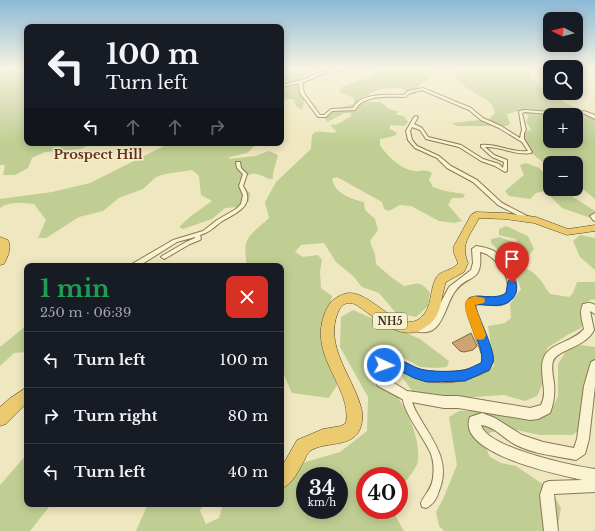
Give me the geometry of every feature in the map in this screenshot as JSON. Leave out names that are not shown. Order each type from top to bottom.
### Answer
[{"type":"highway","name":"NH5","points":[[284,478],[303,446],[323,437],[345,434],[353,426],[354,414],[352,402],[328,346],[326,337],[327,326],[332,309],[339,300],[346,298],[355,299],[397,325],[407,328],[414,328],[421,324],[430,315],[441,279],[460,269],[463,263],[459,253],[459,246],[476,215],[527,218],[542,221],[567,232],[595,228]]},
{"type":"highway","points":[[0,240],[4,242],[5,247],[4,254],[0,261]]},
{"type":"highway","points":[[0,418],[24,396]]},
{"type":"street","points":[[302,93],[319,116],[324,116],[331,110],[354,109],[360,102],[376,97],[391,95],[405,96],[408,93]]},
{"type":"street","points":[[412,124],[421,129],[425,137],[460,146],[482,160],[497,165],[504,171],[506,161],[493,156],[482,146],[493,145],[513,152],[530,152],[522,141],[500,126],[482,119],[470,109],[430,93]]},
{"type":"street","points":[[522,141],[522,132],[524,130],[520,114],[521,111],[543,113]]},
{"type":"street","points":[[416,117],[408,134],[414,145],[438,157],[449,167],[475,181],[500,204],[527,218]]},
{"type":"street","points":[[139,263],[175,241],[187,236],[205,232],[219,221],[235,213],[242,204],[245,195],[241,183],[245,174],[239,168],[238,162]]},
{"type":"street","points":[[595,215],[593,216],[595,219]]},
{"type":"street","points":[[164,256],[188,243],[198,240],[197,234]]},
{"type":"street","points":[[414,328],[427,328],[436,322],[443,311],[452,289],[475,272],[477,262],[476,249],[491,252],[502,262],[512,283],[512,289],[510,295],[499,302],[474,300],[470,303],[472,314],[487,354],[488,361],[485,366],[465,376],[427,376],[418,374],[403,366],[395,364],[379,367],[376,372],[382,382],[406,396],[444,402],[458,402],[530,414],[538,413],[546,409],[549,389],[547,366],[552,354],[581,339],[589,330],[585,311],[586,308],[589,306],[595,310]]},
{"type":"street","points":[[595,365],[590,382],[584,438],[581,450],[576,454],[569,454],[543,448],[519,440],[491,422],[482,419],[474,421],[474,426],[478,434],[492,445],[510,454],[585,474],[595,475]]},
{"type":"street","points":[[406,396],[408,407],[431,441],[439,467],[434,494],[426,503]]},
{"type":"street","points":[[551,531],[548,495],[549,488],[595,486]]},
{"type":"green space","points":[[0,93],[24,93],[24,146],[88,146],[80,149],[45,152],[32,158],[28,168],[15,175],[3,175],[5,165],[0,165]]},
{"type":"green space","points":[[284,93],[302,93],[304,99],[302,110],[297,107],[293,99],[286,99],[284,101]]},
{"type":"green space","points":[[341,93],[373,93],[361,98],[368,102],[381,102],[389,109],[399,112],[395,114],[404,116],[408,122],[405,126],[390,125],[390,129],[397,133],[394,136],[380,139],[380,146],[391,158],[404,168],[414,171],[425,170],[432,173],[429,180],[433,187],[445,191],[465,194],[463,198],[452,198],[448,205],[462,221],[454,223],[439,221],[411,206],[400,205],[389,211],[384,209],[382,202],[337,177],[332,179],[336,188],[344,195],[364,202],[365,210],[375,219],[378,230],[370,241],[375,255],[376,264],[404,286],[419,284],[424,286],[430,293],[428,306],[416,317],[396,313],[379,293],[362,287],[353,276],[336,262],[324,243],[301,245],[295,252],[303,257],[318,255],[322,260],[320,271],[321,288],[332,296],[326,334],[337,385],[329,398],[292,393],[284,375],[284,263],[247,263],[245,249],[246,243],[251,234],[269,218],[265,202],[276,182],[311,149],[312,135],[315,132],[337,132],[330,125],[338,124],[351,116],[351,113],[345,113],[327,122],[325,118],[332,110],[354,104],[354,98]]},
{"type":"green space","points":[[408,93],[417,93],[414,95]]},
{"type":"green space","points":[[475,93],[543,93],[543,100],[560,100],[576,108],[543,108],[543,148],[583,148],[583,111],[595,116],[595,199],[583,189],[583,156],[543,156],[543,162],[532,153],[527,145],[524,134],[531,129],[526,122],[529,115],[518,111],[507,114],[510,124],[506,126],[457,126],[452,123],[489,119],[495,113],[494,108],[486,99]]},
{"type":"green space","points":[[164,146],[255,146],[247,153],[230,157],[228,159],[255,156],[269,151],[278,155],[273,173],[273,179],[257,174],[251,174],[238,182],[250,193],[249,201],[239,207],[225,208],[212,219],[183,229],[179,227],[191,216],[212,201],[201,195],[199,176],[192,170],[165,174],[156,177],[143,189],[119,198],[103,211],[79,217],[46,238],[38,238],[46,220],[34,204],[12,203],[0,208],[0,199],[52,192],[90,183]]},
{"type":"green space","points":[[526,163],[539,168],[543,172],[543,191],[536,193],[530,199],[509,196],[505,191],[524,175],[520,165]]},
{"type":"green space","points":[[550,196],[572,196],[595,211],[595,215],[591,218],[562,208]]},
{"type":"green space","points":[[506,226],[528,236],[534,249],[529,255],[517,252],[508,260],[491,243],[491,239],[500,237],[518,244],[516,239],[499,235],[499,229]]},
{"type":"green space","points":[[580,235],[595,238],[595,270],[580,257],[573,241]]},
{"type":"green space","points":[[519,267],[533,273],[541,280],[550,294],[569,297],[573,293],[577,282],[595,282],[595,300],[592,299],[586,303],[585,316],[581,328],[547,348],[543,383],[537,396],[525,401],[504,395],[443,399],[421,403],[402,377],[402,373],[409,373],[419,379],[454,382],[484,373],[494,366],[488,326],[505,323],[511,318],[510,304],[521,289],[515,273]]},
{"type":"green space","points":[[353,310],[420,339],[449,361],[447,367],[420,367],[395,353],[379,353],[375,364],[398,397],[411,422],[416,435],[418,461],[408,478],[408,467],[356,467],[356,519],[397,519],[404,531],[136,531],[147,507],[202,507],[200,511],[206,524],[219,518],[222,507],[284,507],[284,468],[340,452],[367,431],[368,397],[340,347],[341,317]]},
{"type":"green space","points":[[24,327],[24,352],[14,353],[0,366],[0,347]]},
{"type":"green space","points":[[581,345],[595,347],[595,390],[591,392],[592,422],[572,435],[540,435],[507,428],[489,433],[484,444],[490,457],[501,463],[516,466],[551,490],[561,508],[557,531],[444,531],[439,526],[436,512],[457,465],[449,417],[459,411],[551,411],[558,396],[558,364],[568,348]]},
{"type":"green space","points":[[24,457],[24,507],[49,507],[30,531],[0,531],[0,485]]},
{"type":"building","points":[[471,333],[477,346],[473,350],[464,352],[460,351],[452,343]]},
{"type":"slow traffic","points":[[480,300],[474,300],[470,303],[480,335]]},
{"type":"district","name":"Prospect Hill","points":[[98,154]]},
{"type":"route","points":[[384,365],[395,364],[403,366],[418,374],[427,376],[465,376],[478,371],[485,366],[488,361],[487,354],[472,314],[470,303],[474,300],[494,302],[504,300],[510,295],[512,283]]}]
